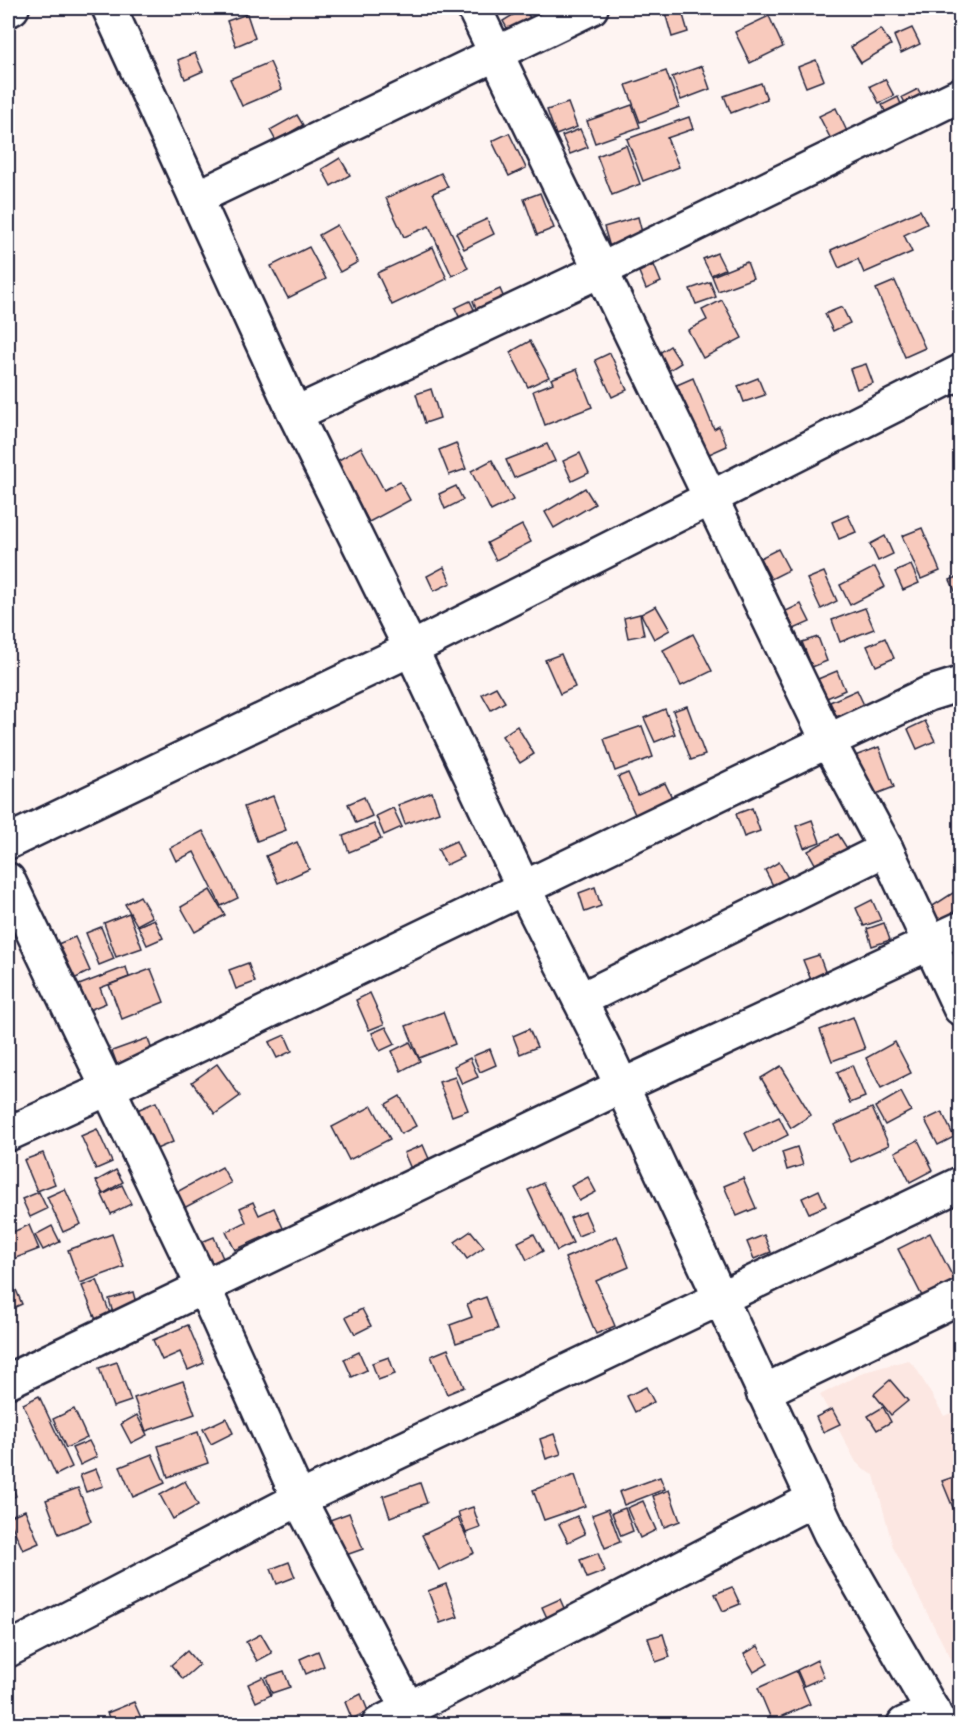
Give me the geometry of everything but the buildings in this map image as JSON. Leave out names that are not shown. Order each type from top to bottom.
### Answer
[{"type":"street","points":[[8,10],[12,8]]},
{"type":"street","points":[[109,8],[296,414],[411,649],[523,887],[622,1086],[830,1533],[936,1718],[904,1725]]},
{"type":"street","points":[[474,8],[828,741],[886,849],[960,1008]]},
{"type":"street","points":[[196,198],[591,8]]},
{"type":"street","points":[[296,414],[601,270],[960,95]]},
{"type":"street","points":[[8,842],[411,649],[960,372]]},
{"type":"street","points":[[8,1134],[109,1088],[828,741],[928,694],[960,684]]},
{"type":"street","points":[[580,1000],[886,849]]},
{"type":"street","points":[[8,880],[204,1288],[298,1499],[413,1717]]},
{"type":"street","points":[[8,1381],[622,1086],[960,929]]},
{"type":"street","points":[[8,1650],[298,1499],[960,1184]]},
{"type":"street","points":[[763,1392],[960,1297]]},
{"type":"street","points":[[380,1725],[413,1717],[814,1499]]},
{"type":"shaded area","points":[[908,1360],[916,1368],[944,1416],[960,1409],[960,1677],[893,1547],[874,1475],[864,1470],[856,1462],[820,1395],[864,1372]]}]
